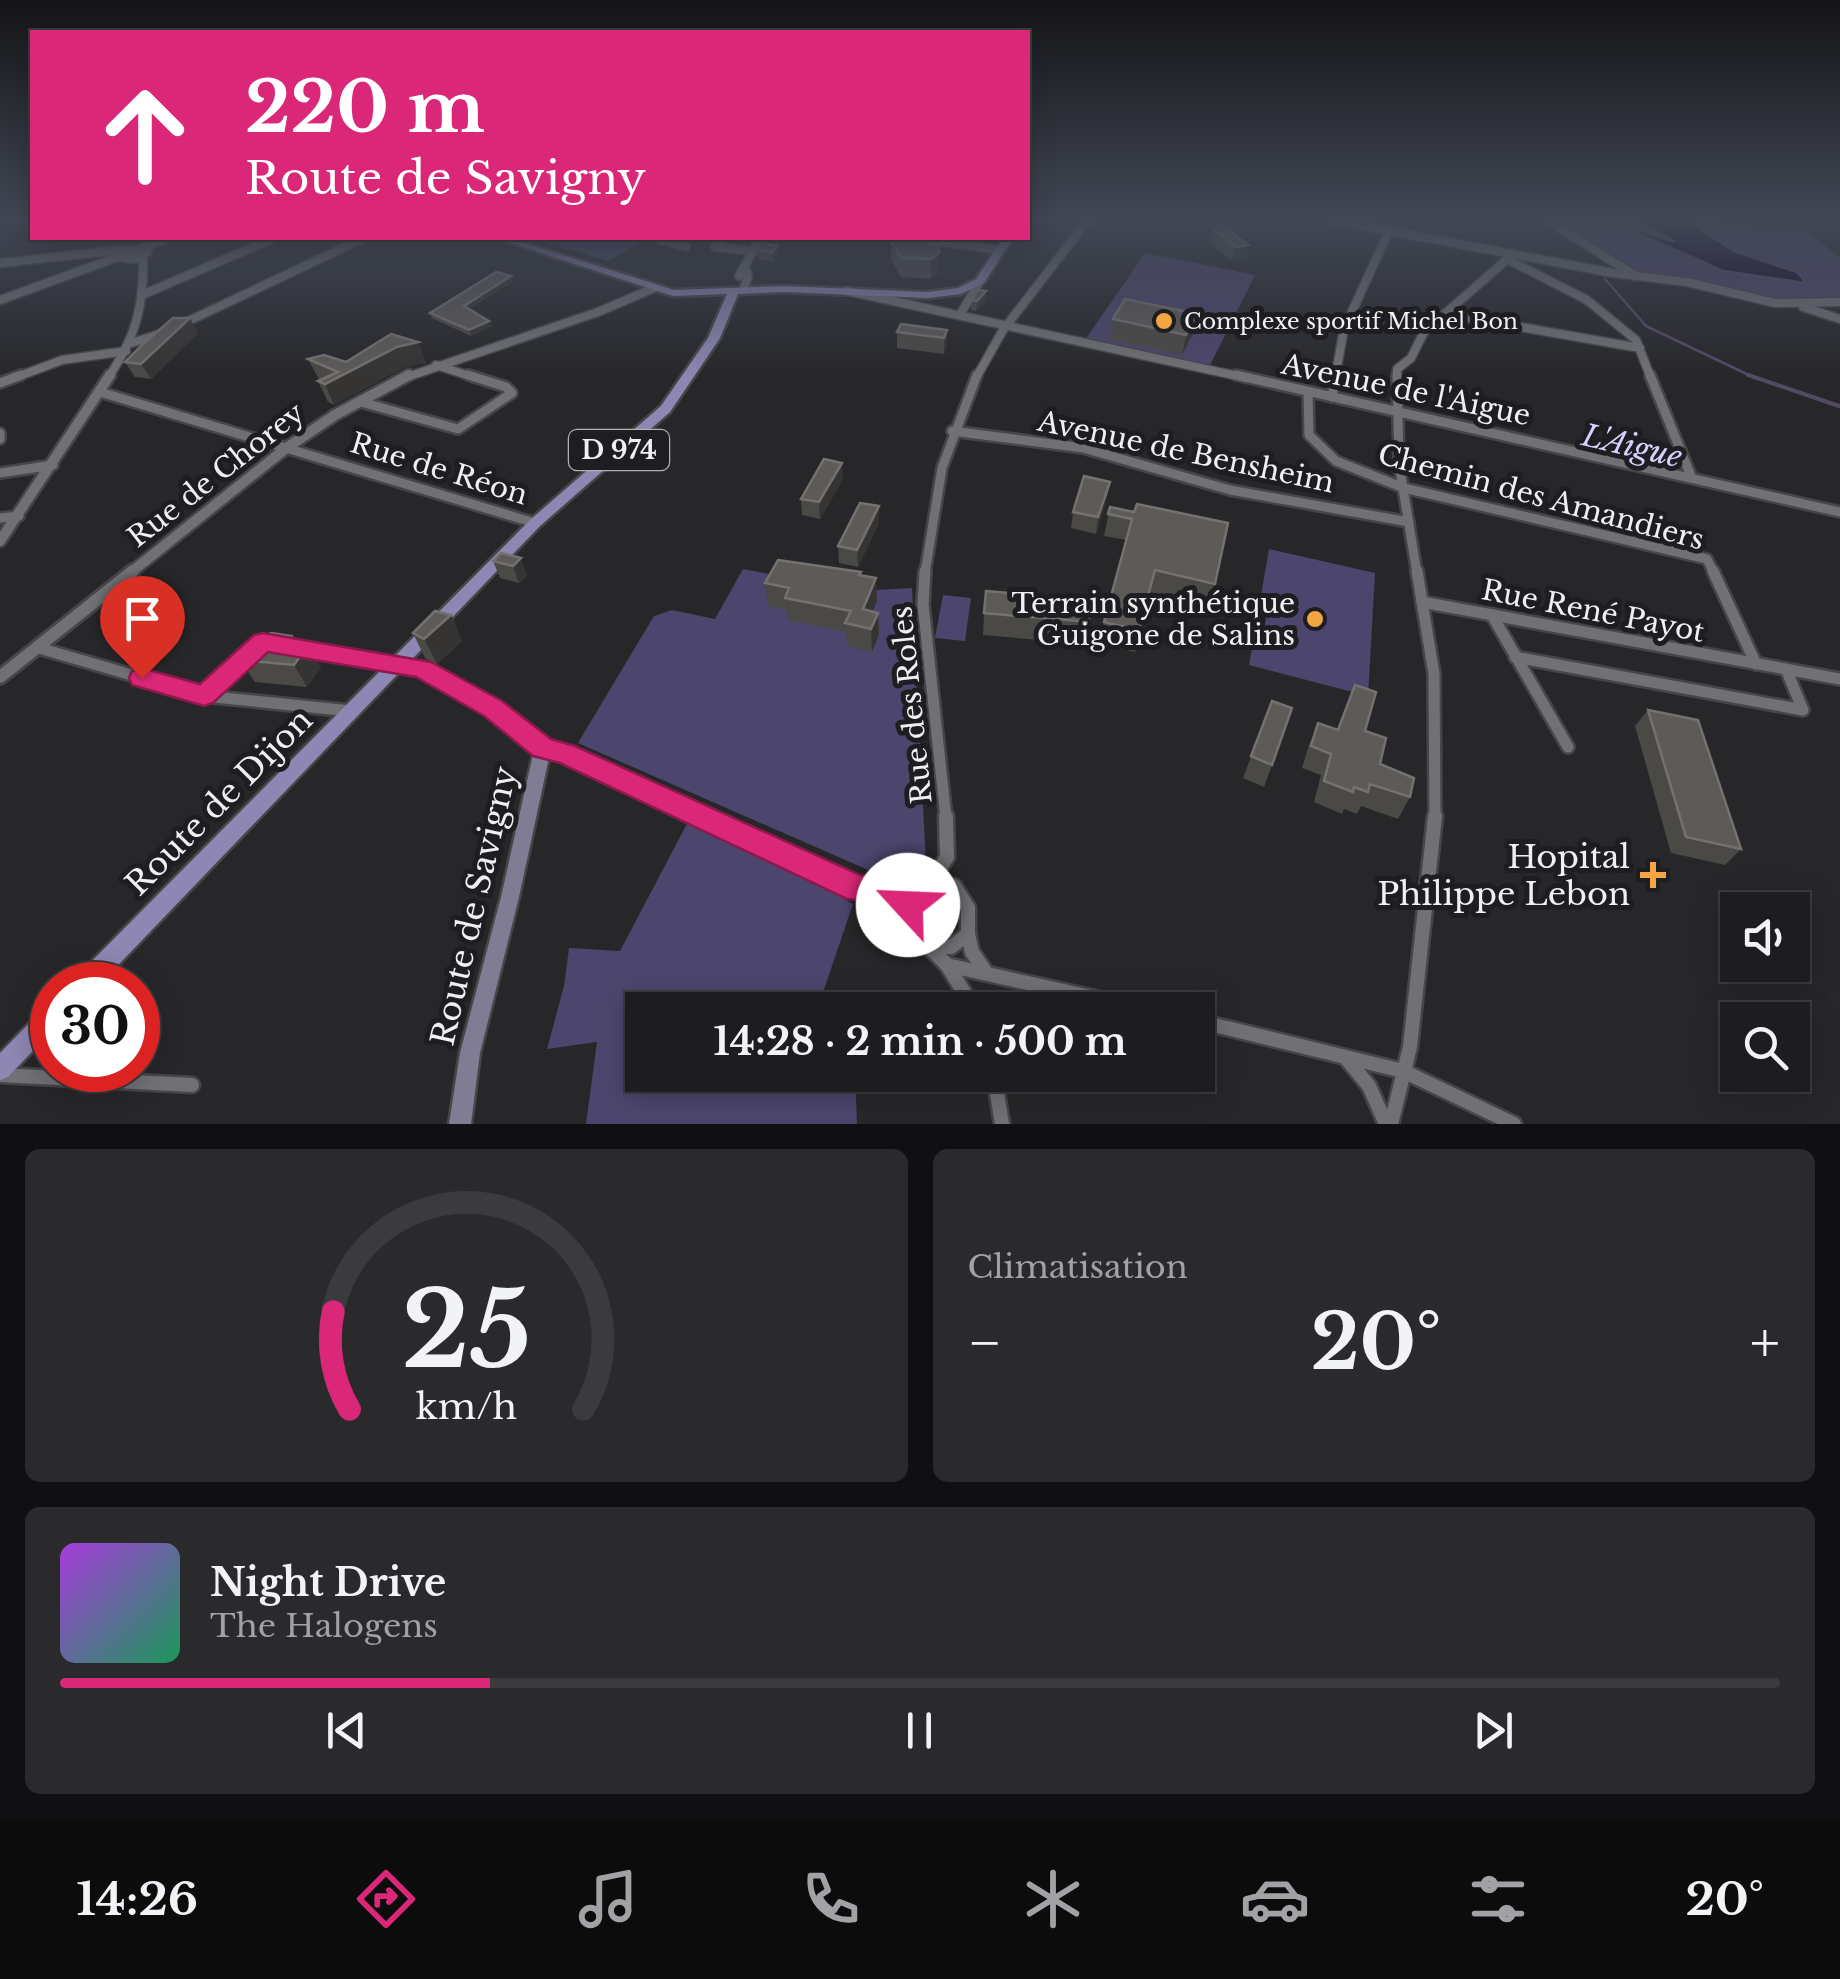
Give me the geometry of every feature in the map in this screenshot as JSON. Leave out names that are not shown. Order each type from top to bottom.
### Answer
[{"type":"main road","points":[[617,272],[654,288],[716,296],[763,289],[928,296],[966,293],[985,272]]},
{"type":"main road","name":"D 974","points":[[400,664],[535,523],[666,409],[714,338],[736,296]]},
{"type":"main road","name":"Route de Dijon","points":[[107,962],[400,664]]},
{"type":"main road","name":"Route de Savigny","points":[[400,664],[422,668],[493,708],[543,748],[470,1053],[460,1124]]},
{"type":"main road","points":[[0,1072],[30,1040]]},
{"type":"street","points":[[0,300],[78,272]]},
{"type":"street","points":[[0,542],[128,347],[144,294],[143,272]]},
{"type":"street","points":[[144,294],[194,272]]},
{"type":"street","points":[[0,383],[62,360],[128,347],[291,272]]},
{"type":"street","points":[[736,296],[741,272]]},
{"type":"street","points":[[736,296],[748,277],[746,272]]},
{"type":"street","name":"Rue des Roles","points":[[932,882],[947,858],[946,804],[921,579],[926,566],[929,522],[952,431],[1008,325],[1048,272]]},
{"type":"street","points":[[1332,397],[1344,329],[1370,272]]},
{"type":"street","points":[[1388,1124],[1410,1046],[1435,846],[1434,674],[1404,488],[1396,415],[1396,369],[1411,358],[1421,335],[1494,272]]},
{"type":"street","points":[[1537,272],[1616,321],[1640,348],[1691,476]]},
{"type":"street","points":[[1606,272],[1687,282],[1775,303],[1840,302]]},
{"type":"street","points":[[1629,272],[1636,277]]},
{"type":"street","name":"Rue de Chorey","points":[[0,676],[288,446],[361,402],[435,365],[598,312],[654,288]]},
{"type":"street","name":"Avenue de l'Aigue","points":[[847,292],[961,313],[1396,415],[1691,476],[1840,512]]},
{"type":"street","points":[[961,313],[966,293]]},
{"type":"street","points":[[1792,304],[1840,319]]},
{"type":"street","points":[[1446,314],[1640,348]]},
{"type":"street","points":[[361,402],[458,429],[512,393],[506,387],[435,365]]},
{"type":"street","name":"Rue de Réon","points":[[100,392],[535,523]]},
{"type":"street","name":"Chemin des Amandiers","points":[[1308,395],[1306,424],[1314,443],[1350,468],[1404,488],[1707,559],[1756,664]]},
{"type":"street","name":"Avenue de Bensheim","points":[[952,431],[1083,448],[1230,490],[1409,522]]},
{"type":"street","points":[[0,473],[53,465]]},
{"type":"street","points":[[0,518],[18,516]]},
{"type":"street","name":"Rue René Payot","points":[[1422,602],[1838,682]]},
{"type":"street","points":[[1492,615],[1568,746]]},
{"type":"street","points":[[204,696],[263,642]]},
{"type":"street","points":[[280,645],[400,664]]},
{"type":"street","points":[[39,648],[204,696],[354,712]]},
{"type":"street","points":[[1514,658],[1803,710],[1786,669]]},
{"type":"street","points":[[543,748],[566,754],[858,889],[909,925],[947,965],[964,992]]},
{"type":"street","points":[[858,889],[913,891],[932,882],[944,882],[962,892],[976,961],[986,971]]},
{"type":"street","points":[[909,925],[908,905],[913,891]]},
{"type":"street","points":[[929,947],[951,946],[968,934]]},
{"type":"street","points":[[947,965],[1074,992]]},
{"type":"street","points":[[1215,1026],[1404,1071],[1514,1124]]},
{"type":"street","points":[[1346,1058],[1369,1086],[1388,1124]]},
{"type":"street","points":[[0,1072],[192,1085]]},
{"type":"street","points":[[997,1092],[1002,1124]]},
{"type":"shaded area","name":"Complexe sportif Michel Bon","points":[[1132,272],[1255,275],[1209,367],[1085,340]]},
{"type":"shaded area","points":[[1636,272],[1840,272],[1840,297],[1775,300]]},
{"type":"shaded area","points":[[1733,272],[1797,272],[1806,283]]},
{"type":"shaded area","name":"Terrain synthétique Guigone de Salins","points":[[1269,549],[1375,573],[1368,696],[1249,665]]},
{"type":"shaded area","points":[[743,569],[857,591],[912,588],[926,865],[898,883],[578,743],[654,616],[672,610],[715,619]]},
{"type":"shaded area","points":[[943,595],[971,598],[965,641],[935,638]]},
{"type":"shaded area","points":[[690,818],[784,863],[853,904],[823,992],[625,992],[625,1092],[856,1092],[857,1124],[586,1124],[597,1042],[547,1049],[564,986],[569,948],[620,951]]},
{"type":"building","points":[[495,272],[511,276],[464,306],[489,321],[469,330],[430,313]]},
{"type":"building","points":[[978,290],[986,291],[977,301],[972,300]]},
{"type":"building","points":[[1125,299],[1197,314],[1186,335],[1113,319]]},
{"type":"building","points":[[173,318],[190,318],[141,364],[125,362],[143,344]]},
{"type":"building","points":[[901,324],[947,330],[944,338],[897,332]]},
{"type":"building","points":[[391,334],[418,342],[397,347],[325,384],[318,381],[338,372],[308,359],[324,355],[346,362]]},
{"type":"building","points":[[824,459],[842,463],[819,502],[801,499]]},
{"type":"building","points":[[1084,476],[1110,482],[1098,517],[1073,512]]},
{"type":"building","points":[[860,503],[879,506],[857,550],[838,546]]},
{"type":"building","points":[[1137,504],[1228,523],[1215,584],[1155,570],[1139,630],[1104,622],[1132,519],[1108,514],[1110,507],[1134,512]]},
{"type":"building","points":[[501,553],[521,558],[513,566],[493,561]]},
{"type":"building","points":[[778,560],[861,572],[859,575],[876,578],[863,609],[878,613],[871,629],[845,623],[851,611],[785,598],[789,588],[765,583]]},
{"type":"building","points":[[986,591],[1090,600],[1089,622],[984,613]]},
{"type":"building","points":[[435,611],[451,615],[424,639],[413,633]]},
{"type":"building","points":[[271,633],[292,636],[291,644],[308,645],[294,665],[240,660],[236,652]]},
{"type":"building","points":[[1355,685],[1376,692],[1365,731],[1386,738],[1380,764],[1414,778],[1410,797],[1370,784],[1368,792],[1354,787],[1353,792],[1324,781],[1331,754],[1311,746],[1318,723],[1338,730]]},
{"type":"building","points":[[1272,701],[1292,708],[1272,765],[1251,756]]},
{"type":"building","points":[[1648,710],[1698,720],[1741,849],[1686,837]]},
{"type":"waterway","points":[[1605,279],[1646,326],[1750,376]]},
{"type":"waterway","points":[[1750,376],[1839,406]]},
{"type":"waterway","points":[[1750,376],[1755,378]]},
{"type":"place","name":"Complexe sportif Michel Bon","points":[[1164,321]]},
{"type":"place","name":"Terrain synthétique Guigone de Salins","points":[[1315,619]]},
{"type":"place","name":"Hopital Philippe Lebon","points":[[1653,875]]},
{"type":"route","points":[[142,678],[204,696],[263,642],[422,668],[493,708],[543,748],[566,754],[858,889],[913,891],[908,905]]},
{"type":"water label","name":"L'Aigue","points":[[1632,446]]}]
